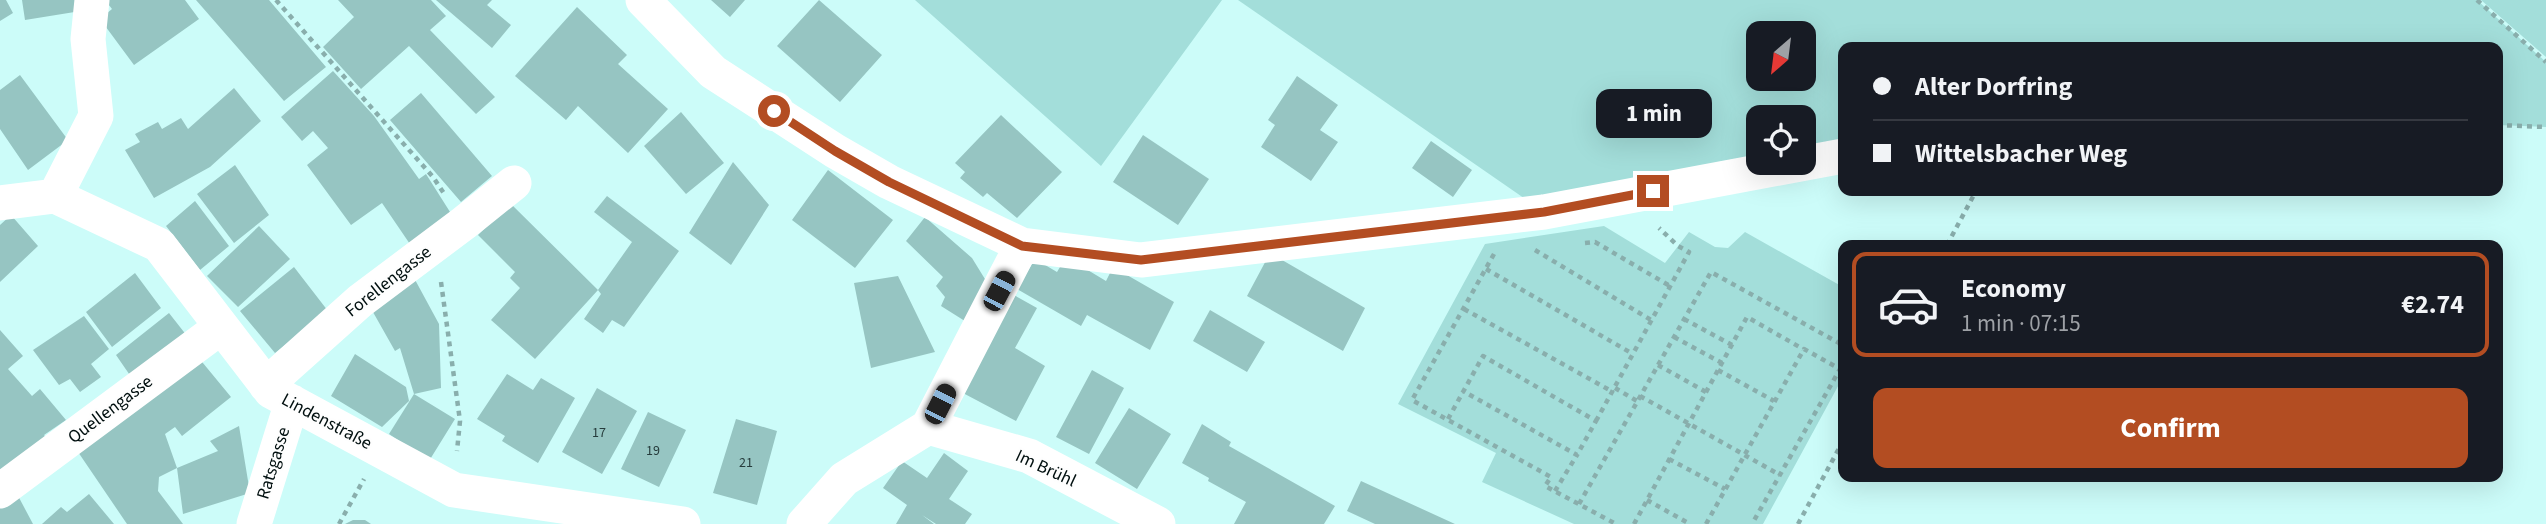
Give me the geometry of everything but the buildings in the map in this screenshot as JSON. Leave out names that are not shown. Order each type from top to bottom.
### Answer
[{"type":"street","points":[[0,203],[55,196],[96,116],[88,39],[92,0]]},
{"type":"street","points":[[643,0],[713,72],[824,144],[889,182],[1022,246],[1141,260],[1544,212],[1838,157]]},
{"type":"street","name":"Forellengasse","points":[[279,393],[360,301],[514,183]]},
{"type":"street","name":"Lindenstraße","points":[[55,196],[159,245],[220,327],[279,393],[454,490],[683,524]]},
{"type":"street","points":[[804,524],[835,477],[928,427],[1022,246]]},
{"type":"street","name":"Quellengasse","points":[[0,491],[220,327]]},
{"type":"street","name":"Ratsgasse","points":[[254,524],[279,393]]},
{"type":"street","name":"Im Brühl","points":[[928,427],[1029,456],[1158,524]]},
{"type":"path","points":[[276,0],[433,177],[464,223]]},
{"type":"path","points":[[2477,0],[2546,62]]},
{"type":"path","points":[[2503,125],[2546,127]]},
{"type":"path","points":[[1950,240],[1973,196]]},
{"type":"path","points":[[1555,491],[1689,252],[1658,227]]},
{"type":"path","points":[[1582,243],[1595,242],[1670,286]]},
{"type":"path","points":[[435,243],[460,421],[454,490]]},
{"type":"path","points":[[1545,247],[1533,248],[1651,320]]},
{"type":"path","points":[[1496,252],[1412,400],[1551,477],[1545,486],[1616,524]]},
{"type":"path","points":[[1486,269],[1633,354]]},
{"type":"path","points":[[1579,504],[1711,272],[1838,342]]},
{"type":"path","points":[[1464,308],[1614,390],[1639,398],[1689,424],[1780,475]]},
{"type":"path","points":[[1634,524],[1747,317],[1838,368]]},
{"type":"path","points":[[1684,319],[1732,345]]},
{"type":"path","points":[[1674,337],[1722,363]]},
{"type":"path","points":[[1706,524],[1804,349]]},
{"type":"path","points":[[1448,419],[1483,356],[1596,421]]},
{"type":"path","points":[[1658,365],[1706,392]]},
{"type":"path","points":[[1718,370],[1774,401]]},
{"type":"path","points":[[1752,524],[1838,373]]},
{"type":"path","points":[[1464,391],[1577,455]]},
{"type":"path","points":[[339,524],[380,450]]},
{"type":"path","points":[[1798,524],[1838,450]]},
{"type":"path","points":[[1669,460],[1725,489]]},
{"type":"path","points":[[1647,500],[1690,524]]},
{"type":"shaded area","points":[[915,0],[1222,0],[1101,166]]},
{"type":"shaded area","points":[[1238,0],[2477,0],[2546,62],[2546,127],[2503,125],[2503,42],[1838,42],[1838,157],[1816,161],[1816,105],[1746,105],[1746,174],[1544,212]]},
{"type":"shaded area","points":[[2481,0],[2546,0],[2546,57]]},
{"type":"shaded area","points":[[1604,226],[1665,263],[1689,232],[1715,247],[1728,248],[1745,232],[1838,284],[1838,386],[1763,524],[1574,524],[1482,482],[1496,453],[1398,404],[1485,244]]},
{"type":"route","points":[[774,111],[889,182],[1022,246],[1141,260],[1544,212],[1653,191]]}]
